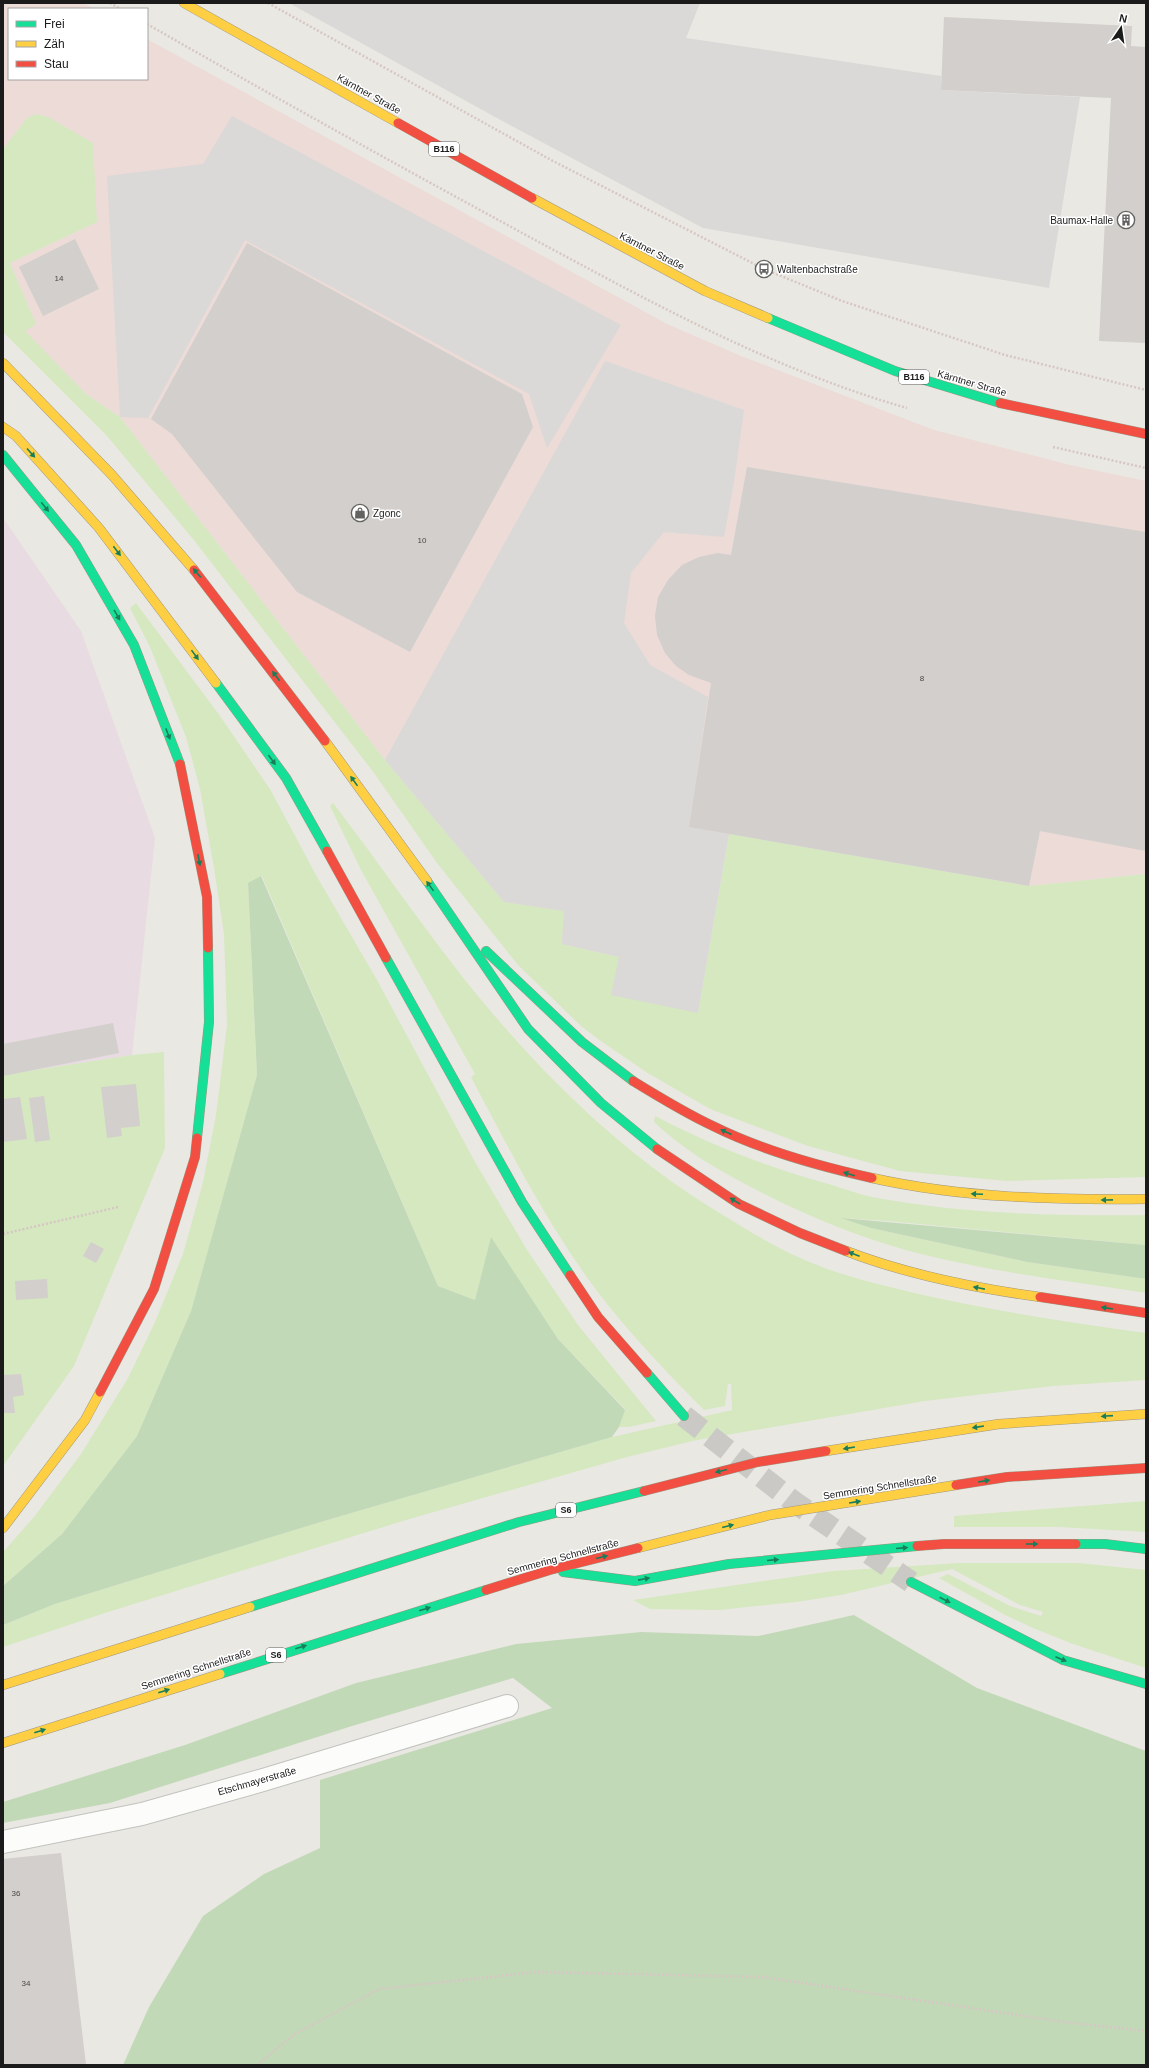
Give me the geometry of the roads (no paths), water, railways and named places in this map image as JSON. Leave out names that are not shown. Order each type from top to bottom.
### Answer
[{"type":"main road","name":"Kärntner Straße","points":[[184,3],[616,245],[719,297],[895,371],[996,402],[1146,434]]},
{"type":"main road","points":[[3,363],[112,475],[210,589],[330,748],[453,917],[528,1029],[601,1103],[657,1149],[739,1204],[800,1234],[876,1262],[977,1288],[1146,1313]]},
{"type":"main road","points":[[3,426],[16,436],[99,528],[169,619],[286,778],[522,1202],[598,1317],[684,1416]]},
{"type":"main road","points":[[3,455],[76,545],[134,645],[182,771],[207,897],[209,1022],[195,1157],[154,1289],[85,1420],[3,1528]]},
{"type":"main road","points":[[453,917],[548,1011],[617,1071],[688,1115],[764,1148],[856,1176],[958,1193],[1091,1200],[1146,1199]]},
{"type":"main road","name":"S6","points":[[3,1685],[519,1522],[758,1462],[999,1424],[1146,1414]]},
{"type":"main road","name":"Semmering Schnellstraße","points":[[3,1743],[550,1570],[778,1514],[1008,1477],[1146,1468]]},
{"type":"main road","points":[[550,1570],[636,1581],[729,1564],[944,1544],[1105,1544],[1146,1549]]},
{"type":"main road","points":[[911,1582],[1062,1660],[1146,1684]]},
{"type":"street","name":"Etschmayerstraße","points":[[3,1842],[142,1814],[263,1780],[507,1706]]},
{"type":"tunnel","points":[[684,1416],[794,1502],[911,1582]]},
{"type":"place","name":"Baumax-Halle","points":[[1126,220]]},
{"type":"place","name":"Waltenbachstraße","points":[[764,269]]},
{"type":"place","name":"Zgonc","points":[[360,513]]}]
